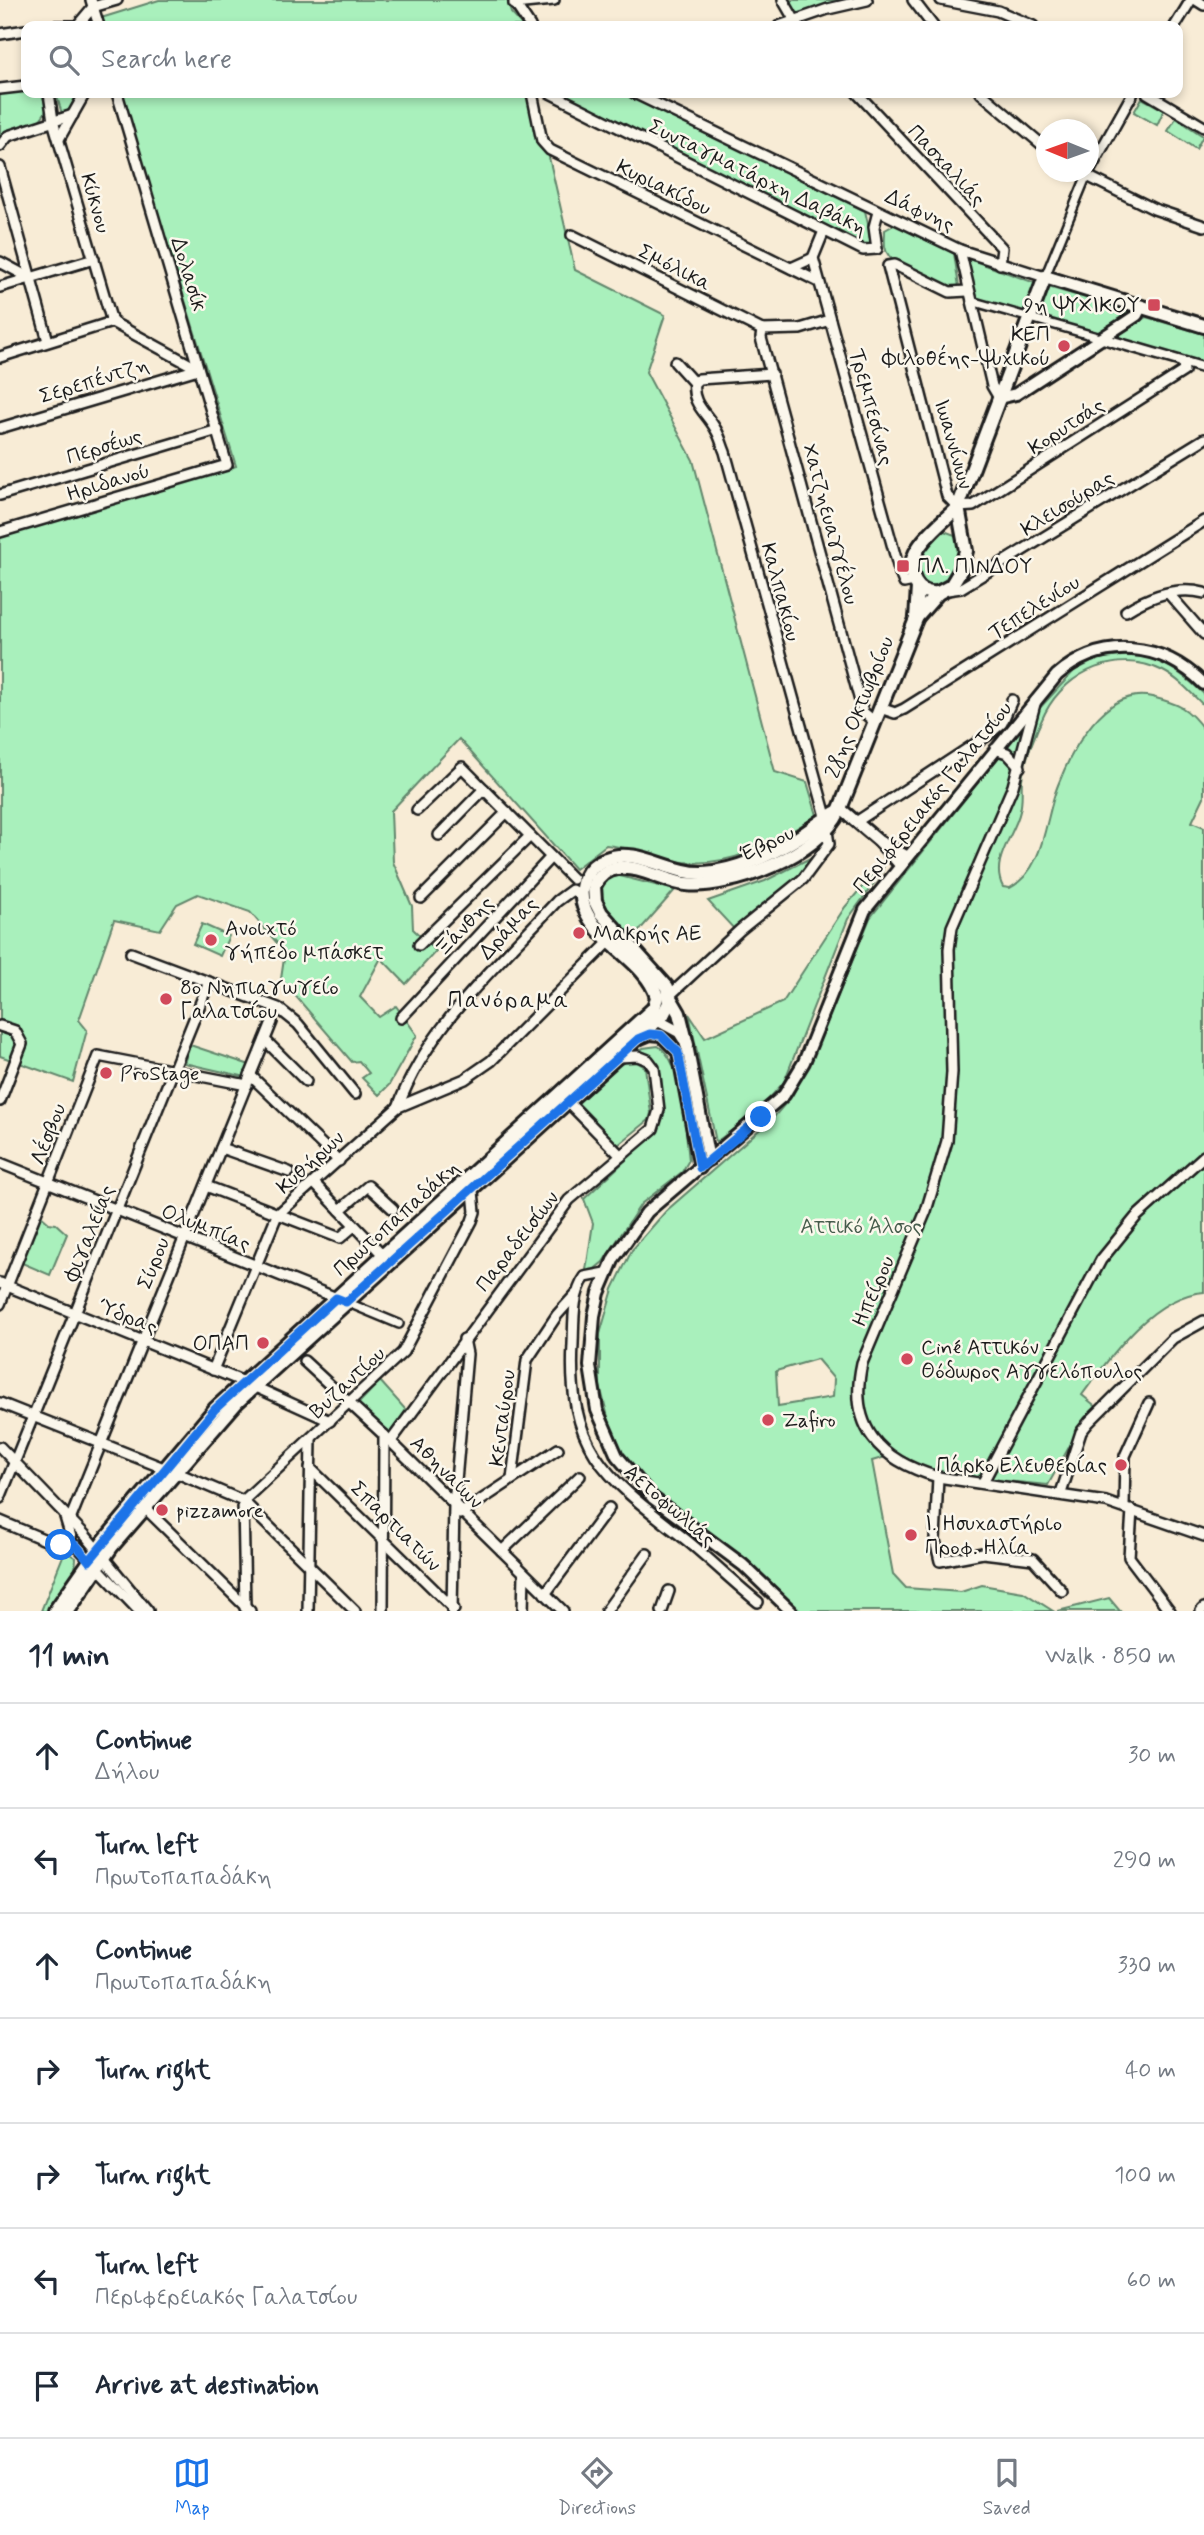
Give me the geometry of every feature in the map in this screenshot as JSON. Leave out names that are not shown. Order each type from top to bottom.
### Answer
[{"type":"main road","name":"Δάφνης","points":[[1045,277],[1204,326]]},
{"type":"main road","name":"28ης Οκτωβρίου","points":[[838,812],[916,618],[916,584],[912,567],[917,552],[925,537],[958,507],[1045,277]]},
{"type":"main road","name":"28ης Οκτωβρίου","points":[[916,618],[960,571],[964,558],[958,507]]},
{"type":"main road","points":[[937,528],[951,528],[962,536]]},
{"type":"main road","points":[[916,584],[926,592],[942,592]]},
{"type":"main road","name":"Έβρου","points":[[669,996],[658,974],[597,906],[594,892],[599,877],[621,867],[682,884],[720,883],[786,858],[827,831],[838,812]]},
{"type":"main road","name":"Έβρου","points":[[587,874],[598,862],[616,856],[681,872],[718,872],[780,848],[838,812]]},
{"type":"main road","points":[[587,874],[576,888],[590,918],[655,991],[656,1005],[647,1016]]},
{"type":"main road","points":[[660,1020],[667,1010],[669,996]]},
{"type":"main road","points":[[669,996],[679,1013],[687,1045]]},
{"type":"main road","name":"Πρωτοπαπαδάκη","points":[[96,1559],[145,1508],[208,1418],[341,1300],[473,1191],[647,1016]]},
{"type":"main road","name":"Πρωτοπαπαδάκη","points":[[341,1300],[383,1255],[660,1020]]},
{"type":"main road","name":"Πρωτοπαπαδάκη","points":[[68,1611],[96,1559],[170,1471]]},
{"type":"main road","points":[[55,1611],[96,1559]]},
{"type":"street","points":[[80,21],[92,4],[117,0]]},
{"type":"street","points":[[514,2],[554,0]]},
{"type":"street","points":[[783,0],[794,21]]},
{"type":"street","points":[[805,21],[867,0]]},
{"type":"street","points":[[914,0],[929,21]]},
{"type":"street","points":[[941,0],[998,11],[1021,21]]},
{"type":"street","points":[[1178,21],[1193,0],[1204,5]]},
{"type":"street","points":[[514,2],[527,21]]},
{"type":"street","points":[[92,4],[97,21]]},
{"type":"street","points":[[0,34],[21,31]]},
{"type":"street","points":[[0,89],[21,87]]},
{"type":"street","name":"Κύκνου","points":[[50,98],[53,121],[112,323]]},
{"type":"street","points":[[59,139],[82,98]]},
{"type":"street","name":"Δολασίκ","points":[[118,98],[227,465]]},
{"type":"street","name":"Κυριακίδου","points":[[533,98],[542,141],[550,150],[819,282]]},
{"type":"street","name":"Συνταγματάρχη Δαβάκη","points":[[560,98],[863,250],[876,251],[874,227],[878,212]]},
{"type":"street","name":"Δάφνης","points":[[644,98],[960,250],[1045,277]]},
{"type":"street","name":"Πασχαλιάς","points":[[862,98],[1002,248],[1000,264]]},
{"type":"street","points":[[987,98],[1036,140]]},
{"type":"street","points":[[1099,147],[1130,98]]},
{"type":"street","points":[[1155,98],[1204,127]]},
{"type":"street","points":[[0,146],[8,136],[73,115]]},
{"type":"street","points":[[0,167],[48,341]]},
{"type":"street","points":[[1045,277],[1079,182]]},
{"type":"street","points":[[1098,182],[1154,209],[1204,226]]},
{"type":"street","points":[[791,268],[813,258],[824,231]]},
{"type":"street","name":"Σμόλικα","points":[[572,235],[762,330]]},
{"type":"street","points":[[960,250],[967,291],[992,386],[999,398],[1016,394],[1137,315],[1141,307]]},
{"type":"street","name":"Τρεμπεσίνας","points":[[813,258],[900,573],[904,583],[916,584]]},
{"type":"street","points":[[0,287],[94,259]]},
{"type":"street","points":[[0,262],[30,278]]},
{"type":"street","name":"Ιωαννίνων","points":[[958,507],[947,496],[888,267],[895,265],[950,292],[967,291]]},
{"type":"street","points":[[971,301],[1204,368]]},
{"type":"street","points":[[762,330],[800,329],[830,320]]},
{"type":"street","points":[[0,357],[112,323],[198,369]]},
{"type":"street","name":"Χατζηευαγγέλου","points":[[762,330],[761,338],[863,712],[875,722]]},
{"type":"street","points":[[675,362],[694,383],[699,379],[772,374]]},
{"type":"street","name":"Κορυτσάς","points":[[958,507],[973,506],[1184,371],[1183,363]]},
{"type":"street","name":"Σερεπέντζη","points":[[0,428],[198,369]]},
{"type":"street","name":"Καλπακίου","points":[[694,383],[693,394],[697,403],[716,429],[725,452],[838,812]]},
{"type":"street","name":"Περσέως","points":[[0,495],[218,430]]},
{"type":"street","name":"Κλεισούρας","points":[[942,592],[961,588],[1204,439]]},
{"type":"street","name":"Ηριδανού","points":[[0,532],[227,465]]},
{"type":"street","name":"Τεπελενίου","points":[[880,708],[895,713],[904,709],[1202,525]]},
{"type":"street","points":[[1126,611],[1143,600],[1185,588],[1204,593]]},
{"type":"street","points":[[1169,594],[1204,634]]},
{"type":"street","name":"Περιφερειακός Γαλατσίου","points":[[791,1611],[743,1565],[653,1498],[626,1470],[611,1445],[597,1410],[590,1366],[594,1316],[606,1273],[636,1224],[785,1095],[796,1078],[864,910],[1057,675],[1076,662],[1119,648],[1165,656],[1204,684]]},
{"type":"street","name":"Ηπείρου","points":[[1037,699],[1020,767],[952,927],[949,949],[950,1111],[938,1177],[868,1346],[859,1376],[860,1410],[876,1441],[895,1461],[938,1477],[1061,1493],[1128,1509],[1204,1536]]},
{"type":"street","points":[[856,822],[986,736],[1002,723],[1012,700]]},
{"type":"street","points":[[995,749],[1007,752],[1020,767]]},
{"type":"street","points":[[417,810],[462,767],[551,857],[576,888]]},
{"type":"street","points":[[439,835],[484,789]]},
{"type":"street","points":[[838,812],[856,822],[903,860]]},
{"type":"street","points":[[421,898],[507,813]]},
{"type":"street","points":[[669,996],[740,930],[803,878],[829,844],[827,831]]},
{"type":"street","points":[[419,945],[530,836]]},
{"type":"street","name":"Ξάνθης","points":[[401,1018],[551,857]]},
{"type":"street","name":"Έβρου","points":[[576,888],[587,874]]},
{"type":"street","name":"Δράμας","points":[[398,1107],[408,1080],[448,1020],[557,901],[576,888]]},
{"type":"street","points":[[398,1107],[465,1079],[491,1061],[611,940]]},
{"type":"street","points":[[131,953],[278,1007],[298,1024],[355,1094]]},
{"type":"street","name":"Φιγαλείας","points":[[0,1498],[209,982]]},
{"type":"street","points":[[647,1016],[660,1020],[679,1032],[687,1045],[704,1164]]},
{"type":"street","name":"Σύρου","points":[[70,1520],[272,1022]]},
{"type":"street","points":[[0,1026],[15,1031],[22,1039],[22,1051],[3,1084],[0,1101]]},
{"type":"street","points":[[638,1039],[650,1034],[661,1035],[678,1052],[704,1164]]},
{"type":"street","points":[[265,1040],[306,1082]]},
{"type":"street","name":"Παραδεισίων","points":[[388,1438],[569,1200],[653,1129],[659,1110],[656,1077],[648,1060],[629,1055],[619,1057]]},
{"type":"street","name":"Λέσβου","points":[[0,1304],[4,1284],[98,1056],[175,1069]]},
{"type":"street","points":[[175,1069],[249,1080],[339,1161]]},
{"type":"street","points":[[565,1099],[621,1156]]},
{"type":"street","name":"Κυθήρων","points":[[213,1370],[277,1214],[398,1107]]},
{"type":"street","points":[[221,1148],[289,1172]]},
{"type":"street","points":[[983,1482],[1101,1260],[1136,1217],[1204,1156]]},
{"type":"street","name":"Ολυμπίας","points":[[0,1163],[399,1324]]},
{"type":"street","points":[[314,1183],[383,1255]]},
{"type":"street","points":[[206,1186],[340,1238],[354,1226]]},
{"type":"street","points":[[340,1210],[368,1186],[393,1209]]},
{"type":"street","name":"Βυζαντίου","points":[[243,1501],[404,1352],[472,1222],[475,1212],[473,1191]]},
{"type":"street","points":[[576,1294],[585,1277],[606,1273]]},
{"type":"street","name":"Ύδρας","points":[[4,1284],[248,1384],[330,1421]]},
{"type":"street","name":"Κενταύρου","points":[[512,1479],[527,1360],[556,1315],[576,1294]]},
{"type":"street","name":"Αετοφωλιάς","points":[[576,1294],[572,1372],[583,1434],[606,1473],[645,1509],[758,1602]]},
{"type":"street","points":[[1061,1493],[1081,1432],[1089,1422],[1173,1338],[1204,1321]]},
{"type":"street","points":[[453,1610],[453,1521],[467,1354],[464,1339]]},
{"type":"street","name":"Αθηναίων","points":[[304,1361],[388,1438],[563,1611]]},
{"type":"street","points":[[0,1403],[243,1501],[355,1611]]},
{"type":"street","points":[[1149,1403],[1125,1456],[1129,1557],[1170,1611]]},
{"type":"street","points":[[383,1611],[388,1438]]},
{"type":"street","points":[[308,1611],[311,1439]]},
{"type":"street","points":[[0,1447],[70,1520],[96,1559],[138,1610]]},
{"type":"street","points":[[453,1521],[462,1512],[558,1450]]},
{"type":"street","name":"Σπαρτιατών","points":[[310,1468],[385,1538],[453,1610]]},
{"type":"street","points":[[502,1551],[580,1476]]},
{"type":"street","points":[[938,1477],[935,1540],[940,1561],[983,1553],[1033,1559],[1062,1591]]},
{"type":"street","points":[[243,1501],[247,1609]]},
{"type":"street","points":[[145,1508],[247,1609]]},
{"type":"street","points":[[545,1594],[609,1508]]},
{"type":"street","points":[[62,1511],[71,1532],[68,1545]]},
{"type":"street","points":[[0,1521],[55,1544],[77,1546],[96,1559],[148,1611]]},
{"type":"street","points":[[687,1541],[694,1530]]},
{"type":"street","points":[[606,1611],[647,1554]]},
{"type":"street","points":[[523,1611],[524,1574]]},
{"type":"street","points":[[662,1611],[669,1591]]},
{"type":"street","points":[[122,1611],[138,1610]]},
{"type":"green space","points":[[159,0],[507,0],[511,13],[518,21],[99,21],[98,19]]},
{"type":"green space","points":[[789,0],[848,0],[797,14]]},
{"type":"green space","points":[[9,90],[21,91],[21,98],[43,98],[47,110],[39,121],[0,135],[0,94]]},
{"type":"green space","points":[[57,98],[77,98],[70,111],[62,114]]},
{"type":"green space","points":[[123,98],[532,98],[548,153],[575,270],[665,315],[646,372],[693,460],[775,772],[807,782],[817,815],[768,844],[732,858],[694,863],[606,845],[575,869],[459,739],[391,811],[393,862],[412,906],[413,929],[436,951],[406,984],[381,958],[360,997],[379,1017],[396,1006],[417,1035],[389,1085],[379,1095],[362,1078],[369,1073],[359,1061],[352,1062],[281,979],[285,952],[250,912],[198,894],[177,904],[160,930],[114,920],[79,1020],[87,1030],[73,1082],[0,1056],[0,536],[236,466]]},
{"type":"green space","points":[[568,98],[635,98],[865,211],[872,241],[870,246],[864,246]]},
{"type":"green space","points":[[1142,98],[1164,110],[1157,125],[1134,112]]},
{"type":"green space","points":[[1176,118],[1203,136],[1196,149],[1168,131]]},
{"type":"green space","points":[[894,225],[954,253],[959,287],[943,285],[922,277],[894,261],[885,247],[885,230]]},
{"type":"green space","points":[[969,259],[1038,284],[1026,313],[973,297],[964,265]]},
{"type":"green space","points":[[1045,286],[1133,312],[1101,335],[1034,315]]},
{"type":"green space","points":[[1146,317],[1204,334],[1204,364],[1114,338]]},
{"type":"green space","points":[[944,531],[955,535],[961,545],[955,571],[948,582],[937,590],[920,585],[917,568],[923,550],[937,532]]},
{"type":"green space","name":"Αττικό Άλσος","points":[[1130,655],[1152,659],[1188,679],[1204,694],[1204,706],[1185,687],[1163,671],[1129,662],[1096,668],[1067,685],[1045,713],[1031,745],[1022,779],[1020,811],[1004,848],[999,868],[1000,877],[1003,887],[1010,888],[1031,868],[1042,842],[1053,798],[1064,770],[1082,738],[1105,711],[1119,701],[1135,696],[1152,697],[1182,708],[1204,730],[1204,797],[1192,822],[1204,827],[1204,1292],[1167,1304],[1150,1316],[1106,1363],[1082,1395],[1098,1408],[1079,1429],[1048,1485],[939,1475],[892,1455],[872,1461],[893,1574],[906,1588],[961,1592],[982,1585],[1023,1592],[1053,1611],[800,1611],[751,1563],[665,1502],[629,1468],[611,1429],[600,1386],[600,1334],[613,1289],[632,1250],[666,1211],[773,1118],[792,1096],[818,1044],[870,918],[1024,725],[1074,671],[1097,659]],"holes":[[[817,1359],[834,1379],[833,1397],[778,1406],[776,1371]]]},
{"type":"green space","points":[[814,856],[805,871],[734,929],[708,901],[765,881]]},
{"type":"green space","points":[[885,860],[882,872],[848,919],[784,1082],[759,1110],[716,1142],[689,1014],[705,1038],[783,1002],[845,907]]},
{"type":"green space","points":[[616,875],[675,890],[631,940],[600,903],[600,885],[609,876]]},
{"type":"green space","name":"Ανοιχτό γήπεδο μπάσκετ","points":[[202,924],[229,936],[220,956],[193,944]]},
{"type":"green space","points":[[190,1045],[250,1065],[246,1077],[184,1063]]},
{"type":"green space","points":[[658,1046],[667,1054],[678,1081],[689,1160],[682,1172],[641,1204],[603,1262],[585,1277],[593,1223],[584,1199],[659,1129],[658,1071],[638,1053],[643,1048]]},
{"type":"green space","points":[[626,1061],[635,1061],[645,1067],[651,1113],[649,1120],[618,1145],[575,1100],[596,1081]]},
{"type":"green space","points":[[41,1216],[67,1234],[50,1275],[22,1263]]},
{"type":"green space","points":[[380,1381],[406,1410],[389,1434],[358,1404]]},
{"type":"green space","points":[[65,1551],[76,1558],[75,1571],[48,1611],[41,1611]]},
{"type":"green space","points":[[1109,1598],[1120,1611],[1058,1611]]},
{"type":"place","name":"9η ΨΥΧΙΚΟΥ","points":[[1154,305]]},
{"type":"place","name":"ΚΕΠ Φιλοθέης-Ψυχικού","points":[[1064,346]]},
{"type":"place","name":"ΠΛ. ΠΙΝΔΟΥ","points":[[903,566]]},
{"type":"place","name":"Μακρής ΑΕ","points":[[579,933]]},
{"type":"place","name":"Ανοιχτό γήπεδο μπάσκετ","points":[[211,940]]},
{"type":"place","name":"8ο Νηπιαγωγείο Γαλατσίου","points":[[166,999]]},
{"type":"place","name":"ProStage","points":[[106,1073]]},
{"type":"place","name":"ΟΠΑΠ","points":[[263,1343]]},
{"type":"place","name":"Ciné Αττικόν - Θόδωρος Αγγελόπουλος","points":[[907,1359]]},
{"type":"place","name":"Zafiro","points":[[768,1420]]},
{"type":"place","name":"Πάρκο Ελευθερίας","points":[[1121,1465]]},
{"type":"place","name":"pizzamore","points":[[162,1510]]},
{"type":"place","name":"Ι. Ησυχαστήριο Προφ. Ηλία","points":[[911,1535]]},
{"type":"district","name":"Πανόραμα","points":[[509,999]]},
{"type":"route","points":[[61,1545],[77,1546],[89,1561],[215,1409],[336,1298],[346,1302],[473,1191],[638,1039],[650,1034],[661,1035],[670,1041],[678,1052],[700,1168],[761,1117]]}]
